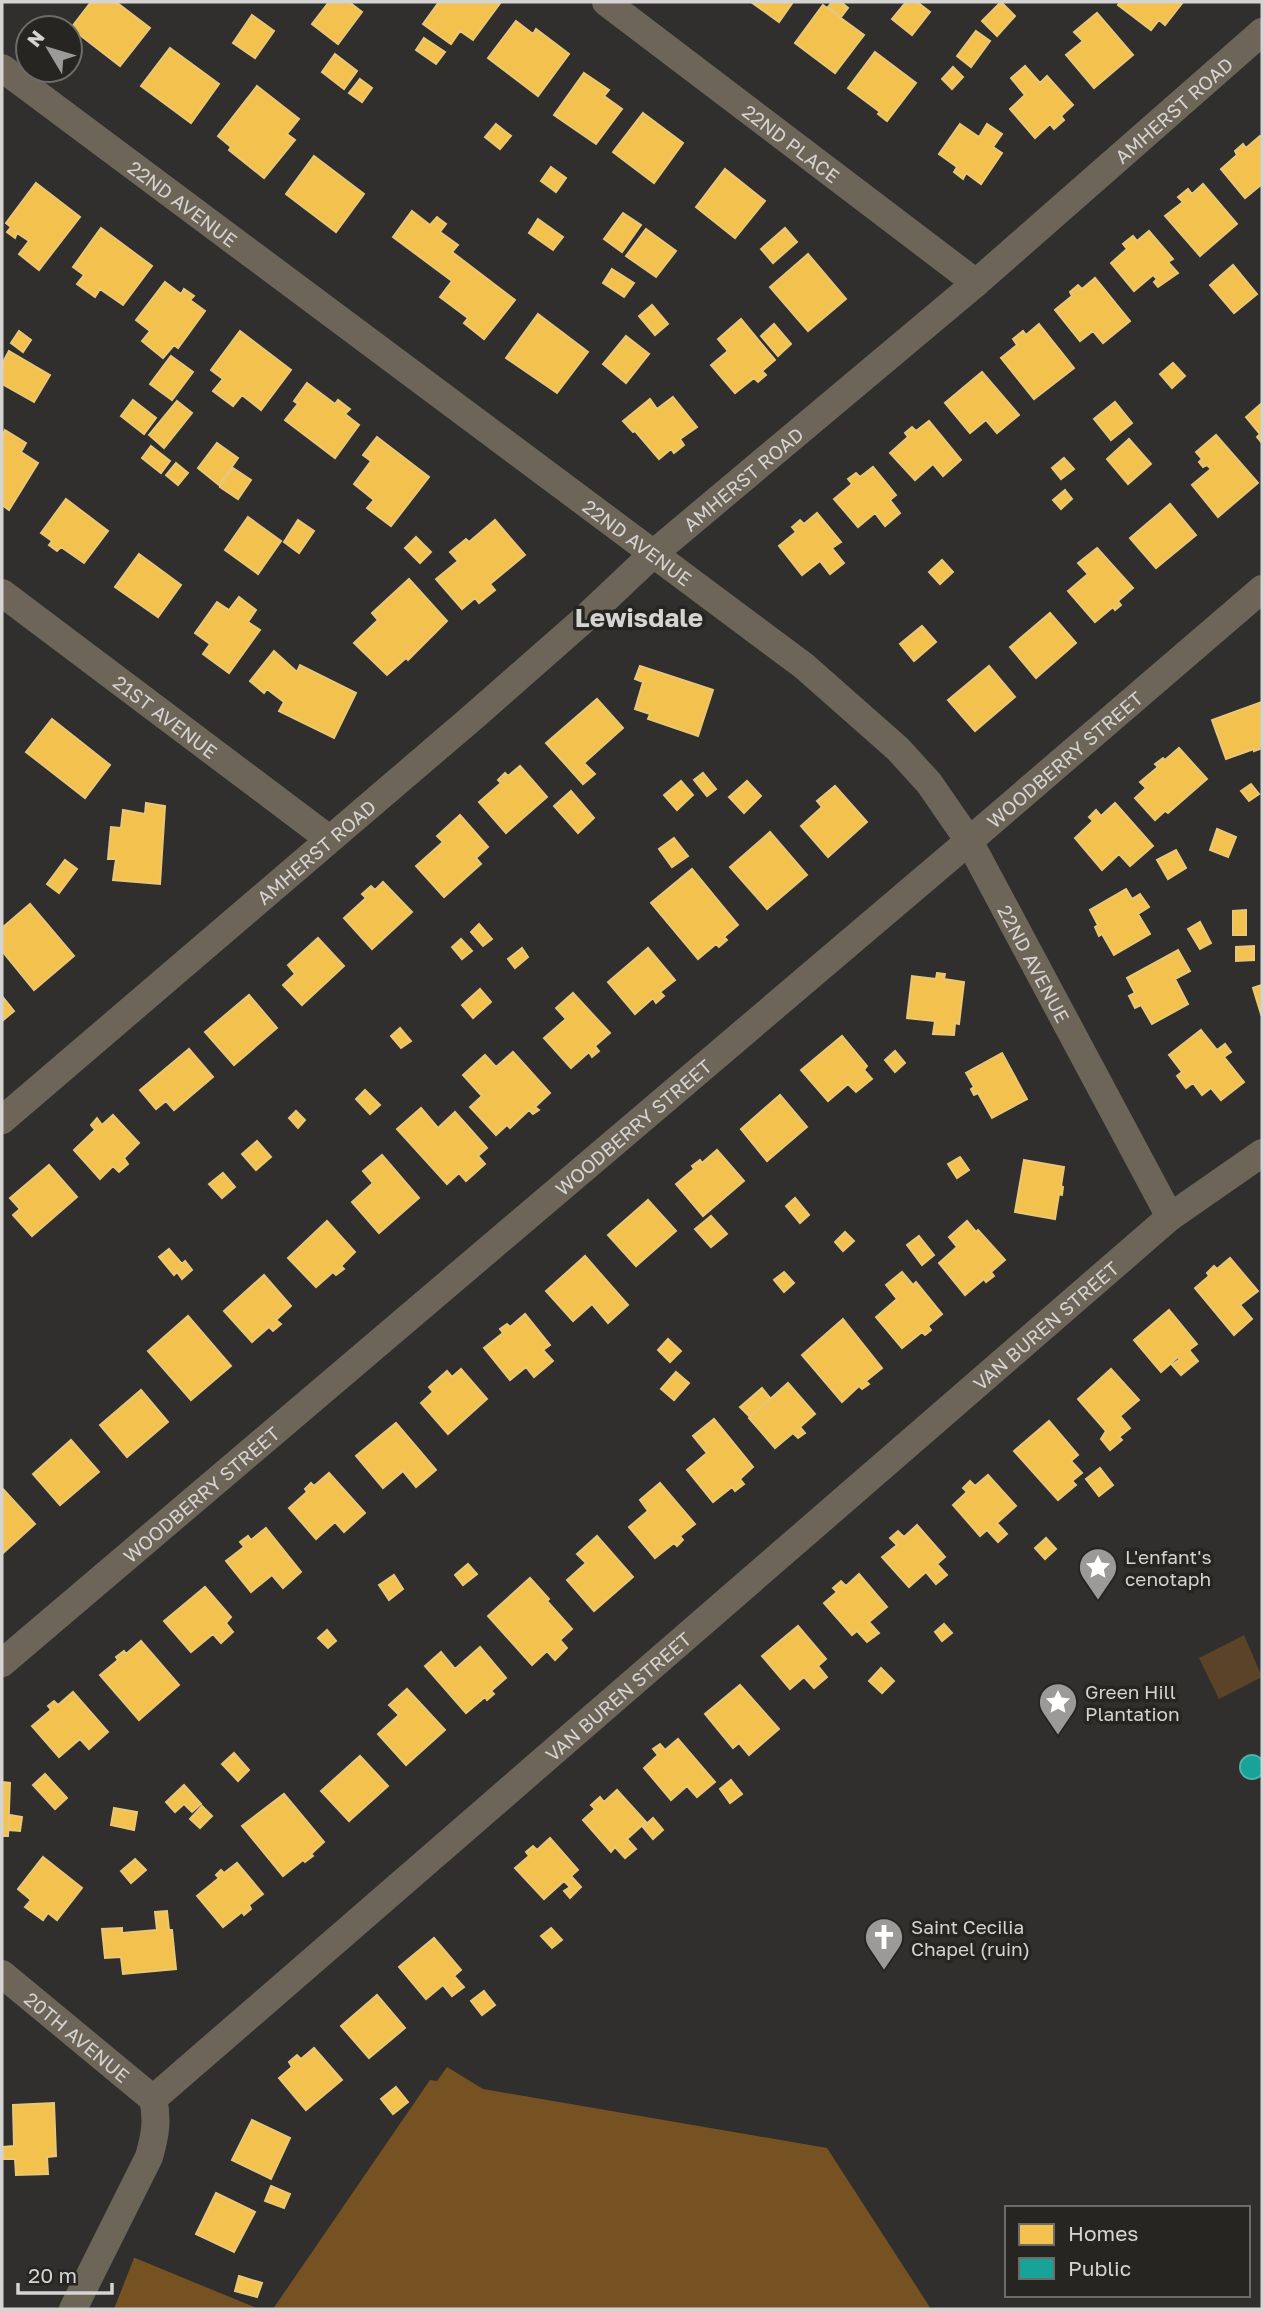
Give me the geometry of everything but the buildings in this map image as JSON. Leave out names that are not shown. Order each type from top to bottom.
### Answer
[{"type":"street","name":"22ND PLACE","points":[[606,2],[976,283]]},
{"type":"street","name":"AMHERST ROAD","points":[[2,1120],[580,623],[653,554],[976,283],[1262,32]]},
{"type":"street","name":"22ND AVENUE","points":[[2,68],[804,666],[898,749],[929,783],[969,841],[1170,1217]]},
{"type":"street","name":"WOODBERRY STREET","points":[[2,1663],[1262,589]]},
{"type":"street","name":"21ST AVENUE","points":[[2,593],[329,839]]},
{"type":"street","name":"VAN BUREN STREET","points":[[153,2099],[1170,1217],[1262,1153]]},
{"type":"street","name":"20TH AVENUE","points":[[2,1974],[153,2099]]},
{"type":"street","points":[[73,2309],[149,2157],[157,2115],[153,2099]]},
{"type":"shaded area","points":[[1244,1635],[1262,1677],[1219,1699],[1199,1658]]},
{"type":"shaded area","points":[[447,2067],[483,2089],[827,2148],[931,2309],[273,2309],[430,2080],[437,2081]]},
{"type":"shaded area","points":[[135,2258],[259,2309],[114,2309]]},
{"type":"place","name":"L'enfant's cenotaph","points":[[1098,1601]]},
{"type":"place","name":"Green Hill Plantation","points":[[1058,1736]]},
{"type":"place","name":"Saint Cecilia Chapel (ruin)","points":[[884,1971]]},
{"type":"district","name":"Lewisdale","points":[[639,617]]}]
